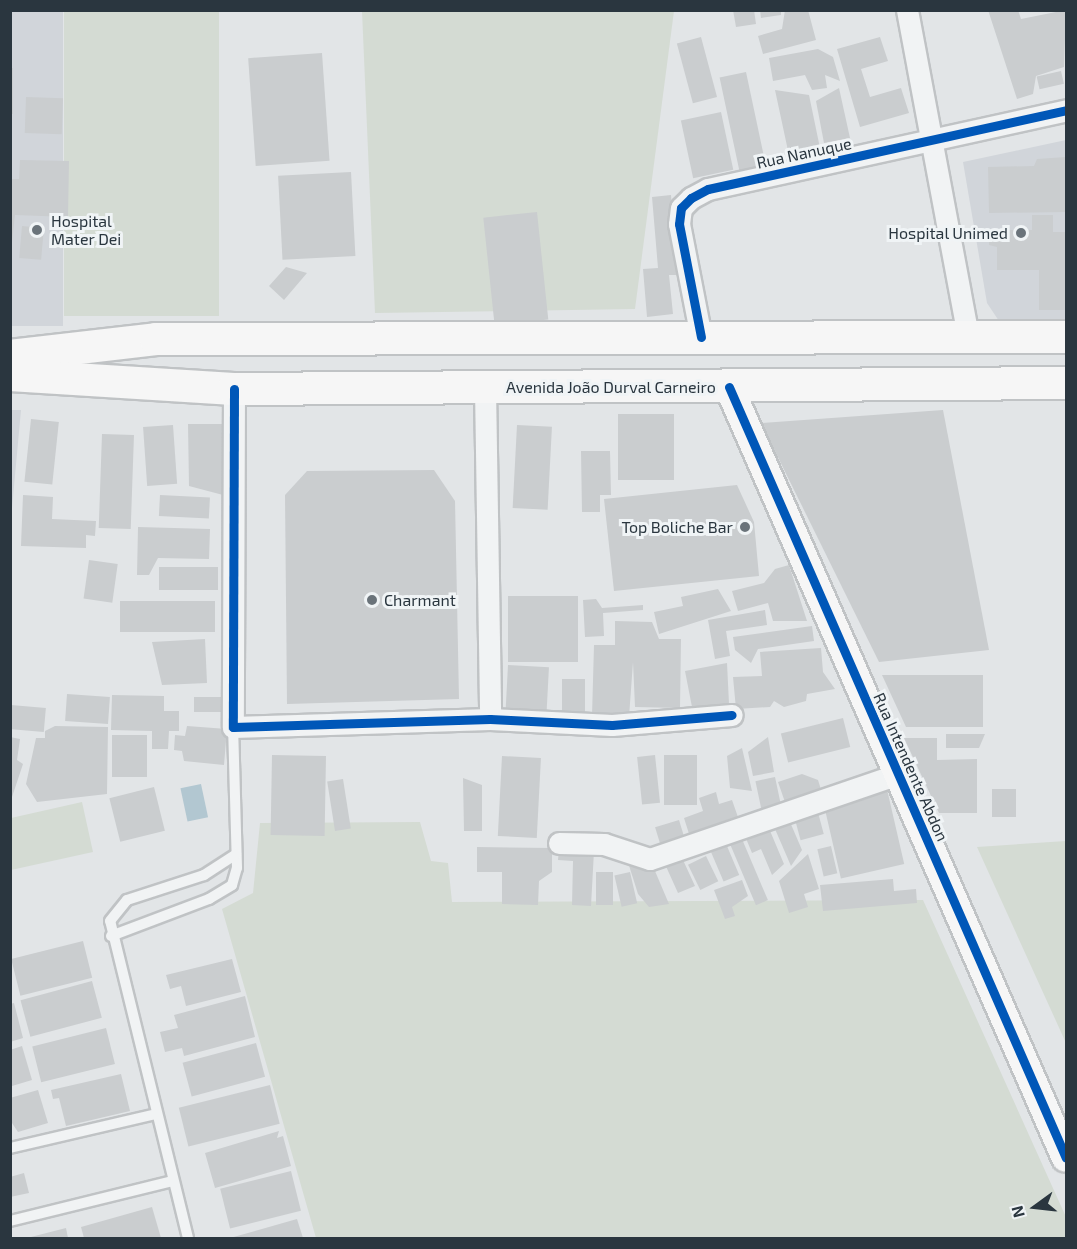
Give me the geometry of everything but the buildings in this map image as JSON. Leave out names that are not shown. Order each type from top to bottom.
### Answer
[{"type":"main road","points":[[10,337],[156,339],[1066,337]]},
{"type":"main road","points":[[10,356],[156,339]]},
{"type":"main road","name":"Avenida João Durval Carneiro","points":[[10,375],[234,389],[1066,383]]},
{"type":"main road","name":"Avenida João Durval Carneiro","points":[[10,396],[155,384]]},
{"type":"street","points":[[907,10],[968,337]]},
{"type":"street","name":"Rua Nanuque","points":[[701,337],[680,224],[681,208],[691,198],[708,189],[1066,110]]},
{"type":"street","points":[[485,387],[490,719]]},
{"type":"street","name":"Rua Intendente Abdon","points":[[729,387],[1066,1158]]},
{"type":"street","points":[[234,389],[233,727],[490,719],[612,725],[732,714]]},
{"type":"street","points":[[559,843],[604,844],[650,859],[898,774]]},
{"type":"lane","points":[[111,936],[224,891],[236,878],[233,727]]},
{"type":"lane","points":[[188,1239],[111,936],[113,913],[127,900],[204,875],[237,854]]},
{"type":"lane","points":[[10,1148],[156,1114]]},
{"type":"lane","points":[[10,1221],[173,1181]]},
{"type":"shaded area","name":"Hospital Mater Dei","points":[[11,11],[63,11],[63,326],[11,326]]},
{"type":"shaded area","points":[[64,11],[219,11],[219,316],[64,316]]},
{"type":"shaded area","points":[[362,11],[674,11],[635,309],[375,313]]},
{"type":"shaded area","name":"Hospital Unimed","points":[[1066,140],[1066,324],[1001,324],[987,303],[963,162]]},
{"type":"shaded area","points":[[10,410],[21,410],[11,519]]},
{"type":"shaded area","points":[[82,802],[93,852],[11,870],[11,818]]},
{"type":"shaded area","points":[[420,822],[431,861],[448,863],[452,902],[923,900],[1066,1217],[1066,1238],[316,1238],[222,909],[253,893],[260,823]]},
{"type":"shaded area","points":[[1066,841],[1066,1043],[977,847]]},
{"type":"water","points":[[201,784],[208,817],[188,822],[180,788]]},
{"type":"cycle path","points":[[701,337],[679,224],[681,208],[691,198],[708,189],[1066,110]]},
{"type":"cycle path","points":[[729,387],[1066,1158]]},
{"type":"cycle path","points":[[234,389],[233,727],[490,719],[612,725],[732,715]]},
{"type":"place","name":"Hospital Mater Dei","points":[[37,230]]},
{"type":"place","name":"Hospital Unimed","points":[[1021,233]]},
{"type":"place","name":"Top Boliche Bar","points":[[745,527]]},
{"type":"place","name":"Charmant","points":[[372,600]]}]
